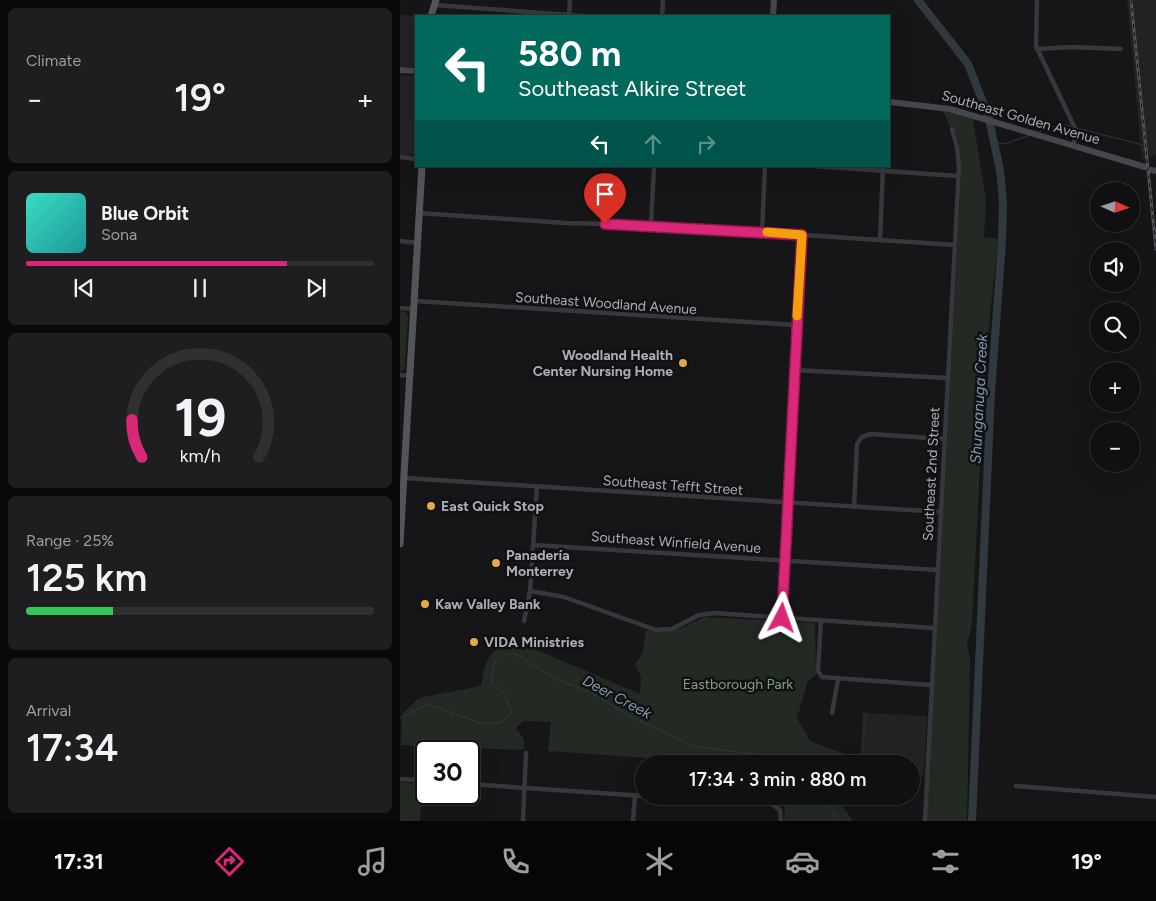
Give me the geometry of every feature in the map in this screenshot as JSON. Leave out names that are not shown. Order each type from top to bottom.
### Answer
[{"type":"main road","points":[[431,15],[435,2]]},
{"type":"main road","points":[[400,544],[405,478],[404,442],[411,376],[422,167]]},
{"type":"street","points":[[569,15],[570,0]]},
{"type":"street","points":[[662,15],[663,0]]},
{"type":"street","points":[[773,15],[774,0]]},
{"type":"street","points":[[1037,0],[1034,35],[1037,49],[1075,128],[1074,145]]},
{"type":"street","points":[[435,2],[559,15]]},
{"type":"street","points":[[1037,49],[1065,46],[1121,49]]},
{"type":"street","points":[[400,70],[415,72]]},
{"type":"street","name":"Southeast Golden Avenue","points":[[890,102],[950,109],[1022,129],[1151,170]]},
{"type":"street","name":"Southeast 2nd Street","points":[[925,821],[958,176],[958,152],[952,128]]},
{"type":"street","points":[[400,157],[415,159]]},
{"type":"street","points":[[651,225],[654,167]]},
{"type":"street","points":[[762,232],[766,167]]},
{"type":"street","points":[[848,167],[883,168],[958,176]]},
{"type":"street","points":[[880,240],[883,168]]},
{"type":"street","points":[[420,214],[565,223],[651,225],[955,245]]},
{"type":"street","points":[[782,618],[802,235]]},
{"type":"street","points":[[400,241],[418,242]]},
{"type":"street","name":"Southeast Woodland Avenue","points":[[400,308],[415,305],[796,325]]},
{"type":"street","points":[[794,370],[948,378]]},
{"type":"street","points":[[400,375],[411,376]]},
{"type":"street","points":[[854,507],[857,444],[862,437],[871,434],[945,439]]},
{"type":"street","name":"Southeast Tefft Street","points":[[405,478],[941,512]]},
{"type":"street","points":[[524,621],[530,591],[537,486]]},
{"type":"street","name":"Southeast Winfield Avenue","points":[[533,544],[938,570]]},
{"type":"street","points":[[530,591],[564,597],[656,630],[672,629],[707,614],[934,628]]},
{"type":"street","points":[[821,620],[818,671],[820,676],[838,679],[931,685]]},
{"type":"street","points":[[832,713],[838,679]]},
{"type":"street","points":[[523,821],[526,753]]},
{"type":"street","points":[[400,779],[415,780]]},
{"type":"street","points":[[480,785],[635,796],[633,821]]},
{"type":"street","points":[[1016,786],[1156,797]]},
{"type":"street","points":[[776,805],[781,813],[781,821]]},
{"type":"shaded area","points":[[1127,0],[1156,0],[1156,155],[1142,159]]},
{"type":"shaded area","points":[[400,15],[415,16],[415,67],[400,67]]},
{"type":"shaded area","points":[[400,75],[415,76],[415,153],[410,156],[400,155]]},
{"type":"shaded area","points":[[868,713],[927,716],[924,775],[920,775],[920,755],[864,755]]},
{"type":"green space","points":[[943,110],[973,119],[986,199],[984,237],[998,239],[985,364],[972,624],[967,644],[970,659],[967,821],[927,821],[961,178],[961,158],[958,139],[953,127],[950,127]]},
{"type":"green space","points":[[400,311],[406,312],[408,317],[405,368],[400,372]]},
{"type":"green space","name":"Eastborough Park","points":[[705,617],[815,623],[816,675],[808,681],[797,718],[810,741],[847,755],[635,755],[635,757],[548,751],[551,722],[523,721],[516,728],[524,739],[524,750],[480,748],[480,740],[415,740],[415,746],[401,745],[402,714],[419,698],[481,686],[489,657],[500,647],[518,645],[530,647],[640,694],[641,677],[635,664],[642,654],[646,630],[663,632],[683,627]]},
{"type":"green space","points":[[863,712],[868,713],[864,755],[854,755],[861,753]]},
{"type":"green space","points":[[400,782],[415,783],[415,805],[421,805],[420,821],[400,821]]},
{"type":"green space","points":[[785,805],[842,805],[853,821],[784,821]]},
{"type":"waterway","name":"Shunganuga Creek","points":[[918,0],[968,64],[988,115],[1000,170],[1003,202],[1002,242],[991,392],[972,821]]},
{"type":"waterway","points":[[1038,132],[1061,124],[1073,127]]},
{"type":"waterway","points":[[1076,128],[1143,145]]},
{"type":"waterway","points":[[994,144],[1008,143],[1030,135]]},
{"type":"waterway","name":"Deer Creek","points":[[400,718],[428,704],[480,723],[500,723],[512,713],[504,693],[491,683],[494,662],[503,655],[516,654],[554,678],[592,693],[631,717],[696,747],[764,755]]},
{"type":"waterway","name":"Deer Creek","points":[[827,805],[840,821]]},
{"type":"railway","points":[[1131,0],[1156,249]]},
{"type":"slow traffic","points":[[767,232],[802,235],[797,316]]},
{"type":"place","name":"Woodland Health Center Nursing Home","points":[[683,363]]},
{"type":"place","name":"East Quick Stop","points":[[431,506]]},
{"type":"place","name":"Panadería Monterrey","points":[[496,563]]},
{"type":"place","name":"Kaw Valley Bank","points":[[425,604]]},
{"type":"place","name":"VIDA Ministries","points":[[474,642]]},
{"type":"route","points":[[605,224],[651,225],[802,235],[782,618]]}]
